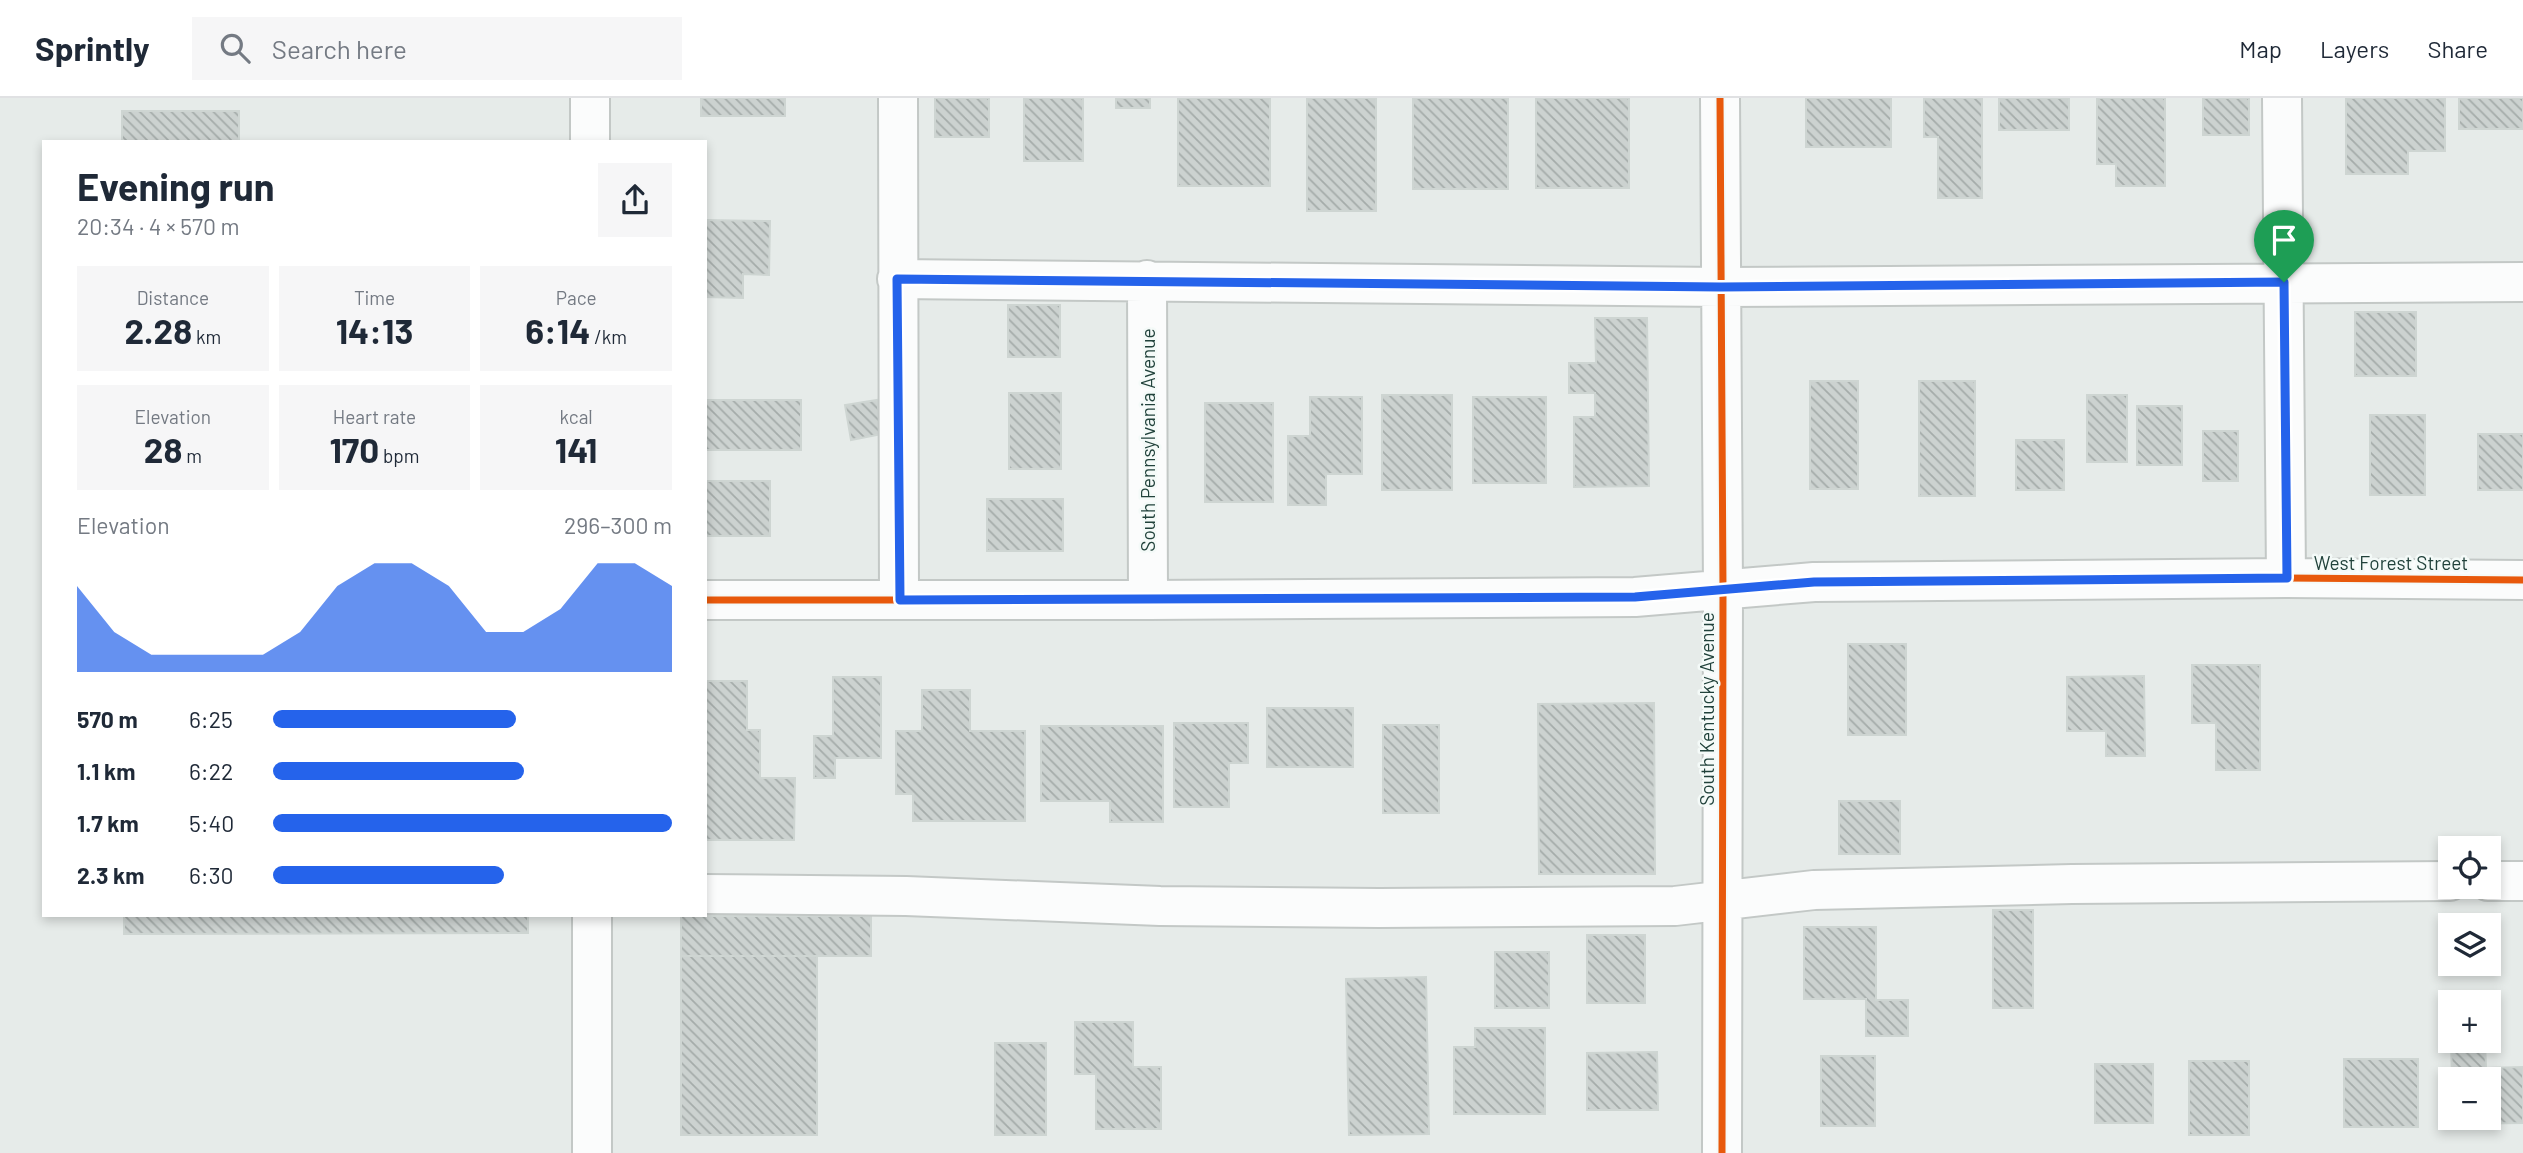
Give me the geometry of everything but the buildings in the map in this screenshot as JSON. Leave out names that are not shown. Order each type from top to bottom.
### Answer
[{"type":"street","points":[[590,98],[590,140]]},
{"type":"street","points":[[898,98],[900,600]]},
{"type":"street","name":"South Kentucky Avenue","points":[[1720,98],[1723,1153]]},
{"type":"street","points":[[2282,98],[2287,578]]},
{"type":"street","points":[[897,279],[1721,287],[2523,282]]},
{"type":"street","name":"South Pennsylvania Avenue","points":[[1147,280],[1148,600]]},
{"type":"street","name":"West Forest Street","points":[[707,600],[1635,597],[1814,582],[2287,578],[2523,580]]},
{"type":"street","points":[[707,894],[906,896],[1160,906],[1675,906],[1814,890],[2072,884],[2438,881]]},
{"type":"street","points":[[2501,881],[2523,881]]},
{"type":"street","points":[[592,917],[592,1153]]},
{"type":"cycle path","points":[[1720,98],[1722,1153]]},
{"type":"cycle path","points":[[707,600],[1635,597],[1814,582],[2286,578],[2523,580]]},
{"type":"route","points":[[897,279],[1721,287],[2284,282],[2287,578],[1814,582],[1635,597],[900,600],[897,279]]}]
